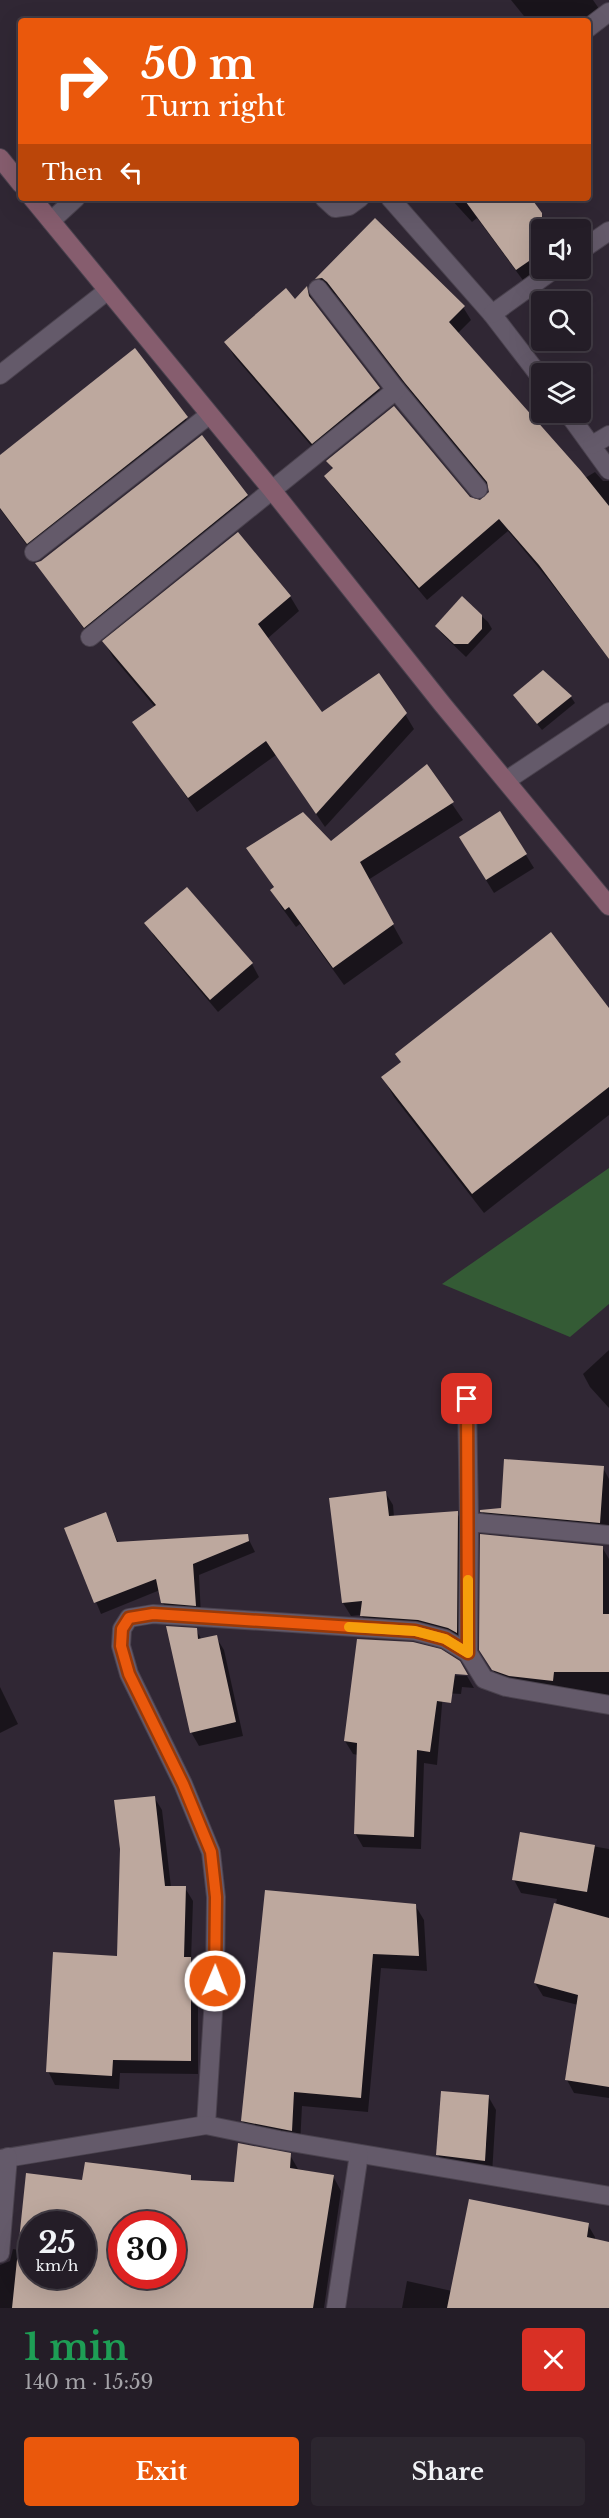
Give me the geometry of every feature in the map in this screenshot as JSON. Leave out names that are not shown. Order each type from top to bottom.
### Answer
[{"type":"street","points":[[591,26],[609,12]]},
{"type":"street","points":[[0,158],[18,180]]},
{"type":"street","points":[[34,201],[609,906]]},
{"type":"street","points":[[51,221],[73,201]]},
{"type":"street","points":[[327,201],[335,208],[349,206],[356,201]]},
{"type":"street","points":[[393,201],[492,314],[531,365]]},
{"type":"street","points":[[591,243],[609,231]]},
{"type":"street","points":[[492,314],[541,279]]},
{"type":"street","points":[[318,289],[396,390],[478,489]]},
{"type":"street","points":[[0,375],[107,291]]},
{"type":"street","points":[[90,637],[396,390]]},
{"type":"street","points":[[34,552],[209,415]]},
{"type":"street","points":[[575,423],[609,470]]},
{"type":"street","points":[[592,445],[609,435]]},
{"type":"street","points":[[507,780],[609,712]]},
{"type":"street","points":[[467,1399],[468,1653]]},
{"type":"street","points":[[469,1521],[609,1535]]},
{"type":"street","points":[[206,2125],[215,1981],[216,1897],[211,1852],[183,1784],[129,1674],[121,1646],[122,1629],[125,1622],[129,1618],[153,1614],[415,1631],[445,1639],[468,1653],[484,1679],[506,1687],[609,1705]]},
{"type":"street","points":[[0,2253],[4,2158],[206,2125],[359,2154],[609,2196]]},
{"type":"street","points":[[336,2308],[359,2154]]},
{"type":"green space","points":[[609,1168],[609,1304],[570,1337],[442,1284]]},
{"type":"building","points":[[465,201],[533,201],[542,213],[542,219],[531,219],[531,260],[516,270]]},
{"type":"building","points":[[375,218],[465,306],[449,322],[531,415],[531,423],[538,423],[609,506],[609,659],[539,565],[499,519],[419,588],[324,476],[333,468],[326,461],[394,406],[470,497],[480,500],[489,492],[487,482],[405,383],[327,282],[322,278],[315,279]]},
{"type":"building","points":[[307,286],[309,296],[380,388],[312,444],[224,342],[286,288],[295,299]]},
{"type":"building","points":[[135,348],[188,417],[27,544],[0,508],[0,455]]},
{"type":"building","points":[[202,435],[248,495],[84,628],[35,563],[41,561]]},
{"type":"building","points":[[238,532],[291,596],[258,624],[322,712],[379,673],[407,713],[316,814],[266,741],[188,798],[132,722],[156,705],[102,641]]},
{"type":"building","points":[[462,596],[482,615],[482,629],[468,644],[454,644],[435,626]]},
{"type":"building","points":[[543,670],[572,696],[537,724],[513,695]]},
{"type":"building","points":[[427,764],[454,802],[360,862],[394,924],[333,968],[289,907],[285,910],[270,890],[274,887],[246,848],[303,812],[331,841]]},
{"type":"building","points":[[500,811],[527,854],[486,880],[459,837]]},
{"type":"building","points":[[187,887],[253,963],[210,1000],[144,923]]},
{"type":"building","points":[[551,932],[609,1008],[609,1087],[472,1194],[381,1077],[401,1062],[395,1054]]},
{"type":"building","points":[[504,1459],[604,1466],[600,1523],[480,1512],[480,1510],[501,1508]]},
{"type":"building","points":[[386,1491],[389,1516],[458,1511],[457,1633],[448,1628],[418,1620],[360,1616],[362,1601],[342,1603],[329,1498]]},
{"type":"building","points":[[106,1512],[117,1542],[248,1534],[249,1541],[193,1564],[196,1606],[161,1603],[156,1579],[94,1603],[64,1528]]},
{"type":"building","points":[[480,1534],[603,1546],[603,1614],[609,1614],[609,1672],[554,1672],[553,1681],[509,1676],[492,1670],[479,1650]]},
{"type":"building","points":[[166,1626],[197,1628],[198,1639],[217,1635],[236,1722],[190,1733]]},
{"type":"building","points":[[357,1639],[413,1642],[441,1649],[460,1661],[468,1675],[455,1674],[451,1703],[437,1701],[430,1752],[417,1750],[414,1837],[354,1834],[357,1743],[344,1741]]},
{"type":"building","points":[[155,1796],[165,1886],[186,1886],[184,1957],[191,1957],[191,2061],[113,2060],[112,2076],[46,2072],[53,1952],[117,1956],[120,1849],[114,1800]]},
{"type":"building","points":[[520,1832],[595,1845],[587,1892],[512,1880]]},
{"type":"building","points":[[265,1890],[416,1904],[419,1956],[373,1954],[361,2098],[294,2092],[292,2131],[241,2121]]},
{"type":"building","points":[[554,1903],[609,1918],[609,2087],[565,2080],[578,1995],[534,1983]]},
{"type":"building","points":[[441,2091],[489,2095],[485,2161],[436,2155]]},
{"type":"building","points":[[238,2143],[291,2153],[290,2168],[334,2175],[313,2308],[12,2308],[18,2250],[18,2289],[96,2289],[96,2211],[22,2211],[26,2173],[82,2180],[85,2162],[191,2175],[191,2180],[234,2182]]},
{"type":"building","points":[[469,2199],[589,2223],[587,2237],[609,2242],[609,2308],[447,2308]]},
{"type":"slow traffic","points":[[349,1627],[415,1631],[445,1639],[468,1653],[468,1580]]},
{"type":"route","points":[[215,1981],[216,1897],[211,1852],[183,1784],[129,1674],[121,1646],[122,1629],[125,1622],[129,1618],[153,1614],[415,1631],[445,1639],[468,1653],[467,1399]]}]
